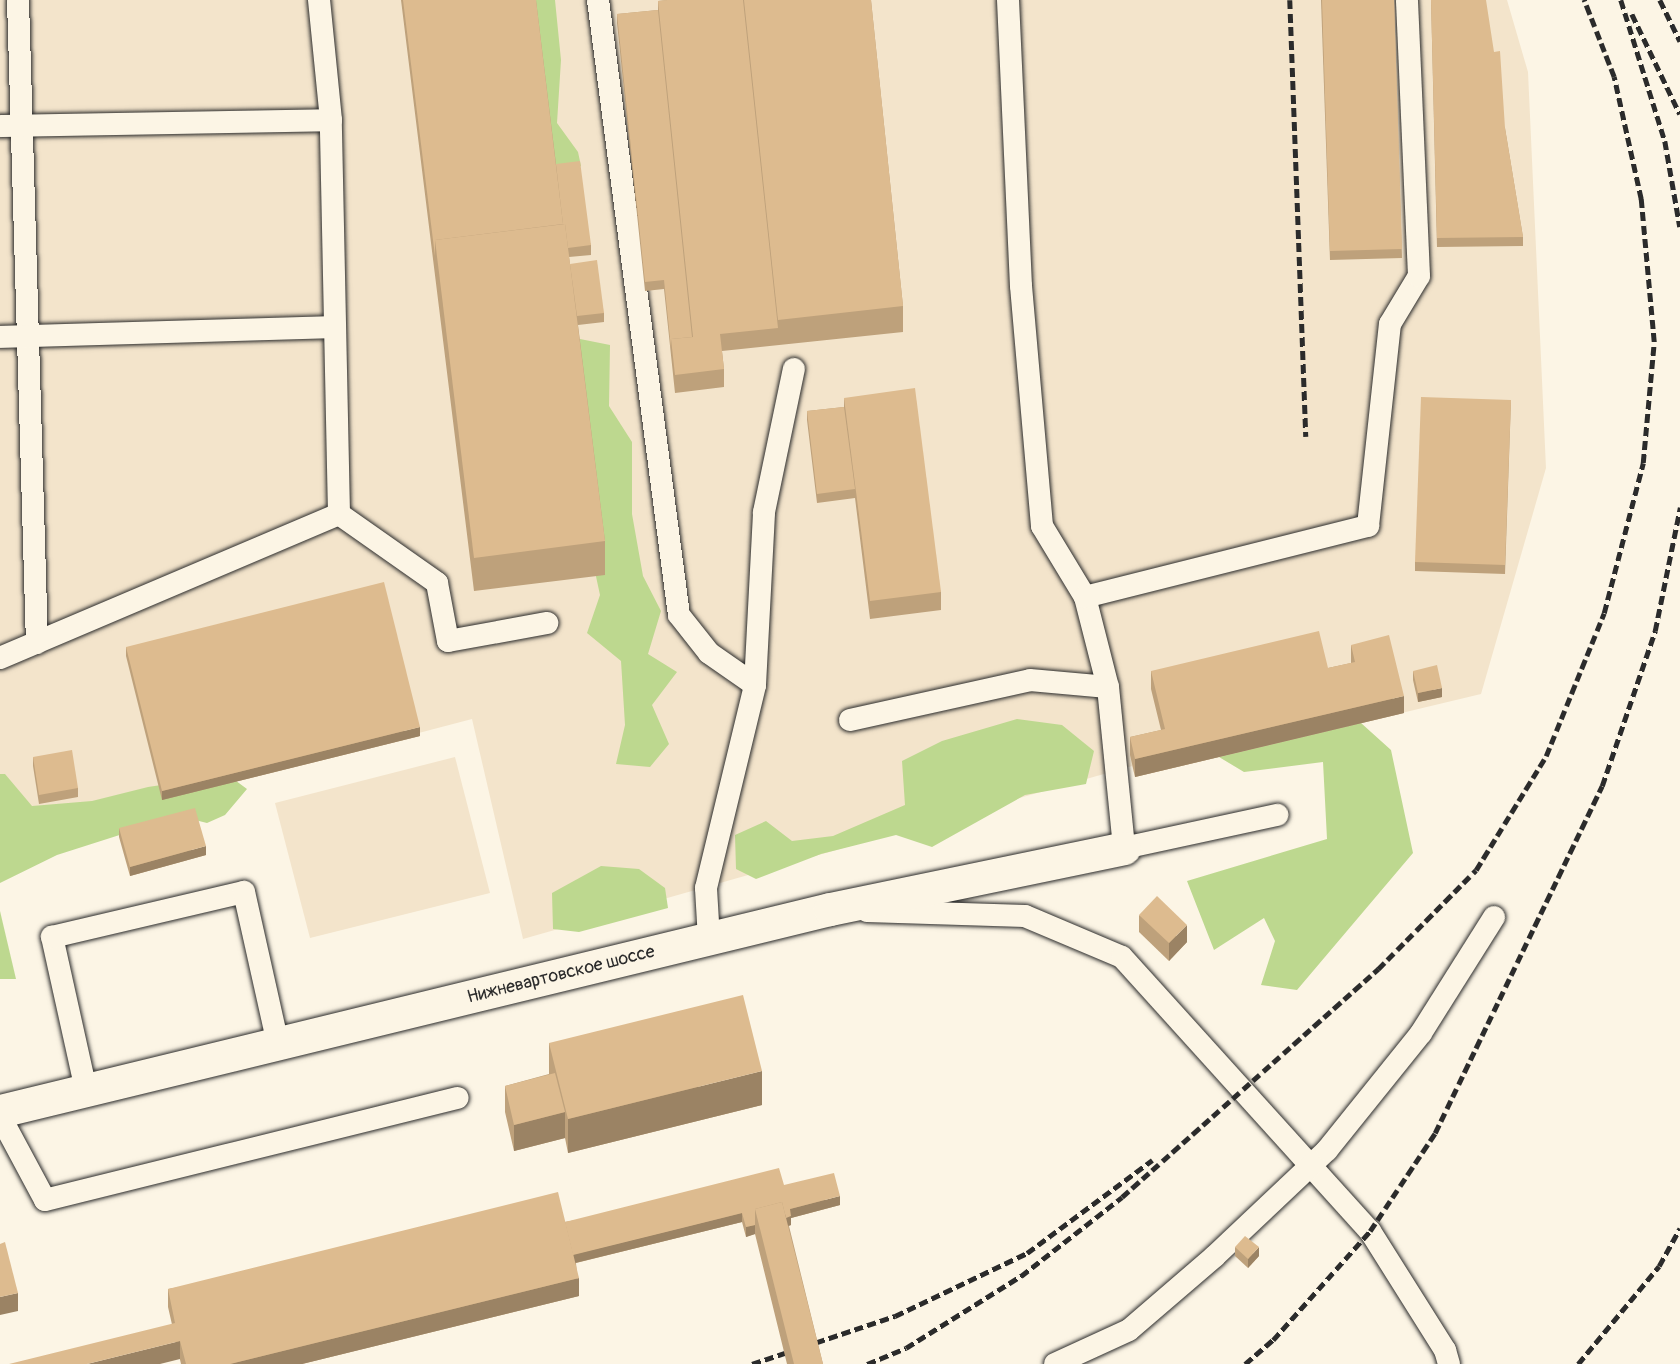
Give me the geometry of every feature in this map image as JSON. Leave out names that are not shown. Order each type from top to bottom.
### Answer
[{"type":"street","name":"Нижневартовское шоссе","points":[[0,1113],[86,1090],[830,909],[1124,848]]},
{"type":"lane","points":[[18,0],[24,125],[27,336],[37,643]]},
{"type":"lane","points":[[319,0],[332,120],[339,514]]},
{"type":"lane","points":[[598,0],[679,615],[709,652],[755,685]]},
{"type":"lane","points":[[1008,0],[1021,286],[1042,526],[1085,597],[1108,687],[1124,848],[1277,815]]},
{"type":"lane","points":[[1085,597],[1368,526],[1390,324],[1419,276],[1407,0]]},
{"type":"lane","points":[[0,126],[332,120]]},
{"type":"lane","points":[[0,337],[334,327]]},
{"type":"lane","points":[[708,939],[705,888],[755,685],[764,512],[794,369]]},
{"type":"lane","points":[[339,514],[437,584],[448,641],[547,623]]},
{"type":"lane","points":[[0,658],[339,514]]},
{"type":"lane","points":[[850,720],[1030,680],[1108,687]]},
{"type":"lane","points":[[86,1090],[52,937],[244,892],[278,1044]]},
{"type":"lane","points":[[830,909],[1025,916],[1122,957],[1311,1163],[1370,1231],[1445,1350],[1449,1364]]},
{"type":"lane","points":[[1055,1364],[1129,1330],[1215,1256],[1327,1150],[1421,1033],[1494,917]]},
{"type":"lane","points":[[0,1113],[45,1200],[458,1098]]},
{"type":"shaded area","points":[[0,0],[1507,0],[1528,72],[1546,468],[1481,694],[1135,777],[1132,766],[523,939],[472,719],[0,843]]},
{"type":"shaded area","points":[[455,757],[490,893],[310,938],[275,803]]},
{"type":"green space","points":[[530,0],[555,0],[561,60],[557,123],[578,152],[581,166],[563,174],[541,164]]},
{"type":"green space","points":[[575,338],[610,345],[609,406],[632,442],[632,514],[643,576],[661,611],[648,654],[677,672],[652,705],[669,744],[650,767],[616,764],[625,725],[621,661],[587,633],[600,595],[589,544]]},
{"type":"green space","points":[[1017,719],[1062,725],[1094,751],[1086,784],[1025,795],[932,847],[896,835],[821,854],[756,879],[736,869],[735,835],[766,821],[792,841],[833,836],[905,805],[902,761],[942,741]]},
{"type":"green space","points":[[1361,723],[1391,750],[1413,853],[1297,990],[1261,985],[1275,941],[1264,918],[1214,950],[1187,881],[1327,839],[1323,762],[1244,772],[1219,757]]},
{"type":"green space","points":[[0,774],[5,774],[32,806],[92,801],[148,787],[228,775],[247,789],[225,815],[207,823],[179,816],[57,855],[0,883]]},
{"type":"green space","points":[[601,866],[639,869],[665,888],[668,908],[579,932],[553,929],[552,893]]},
{"type":"green space","points":[[0,911],[16,979],[0,979]]},
{"type":"building","points":[[403,0],[536,0],[563,224],[435,240],[435,256]]},
{"type":"building","points":[[743,0],[778,328],[720,334],[724,369],[675,375],[671,339],[693,337],[658,1]]},
{"type":"building","points":[[744,0],[871,0],[903,306],[778,320]]},
{"type":"building","points":[[1322,0],[1394,0],[1402,249],[1330,251]]},
{"type":"building","points":[[1431,0],[1486,0],[1494,52],[1500,51],[1505,128],[1523,237],[1437,238]]},
{"type":"building","points":[[658,10],[692,337],[671,339],[671,348],[664,280],[645,282],[617,14]]},
{"type":"building","points":[[580,161],[591,245],[568,248],[556,164]]},
{"type":"building","points":[[565,224],[605,541],[474,558],[435,240]]},
{"type":"building","points":[[597,260],[604,313],[577,316],[570,264]]},
{"type":"building","points":[[915,388],[941,592],[870,601],[844,398]]},
{"type":"building","points":[[1421,397],[1511,400],[1505,565],[1415,562]]},
{"type":"building","points":[[844,407],[855,489],[817,494],[807,411]]},
{"type":"building","points":[[384,582],[420,727],[162,791],[126,647]]},
{"type":"building","points":[[1319,631],[1328,668],[1355,662],[1351,645],[1389,635],[1404,696],[1135,759],[1130,737],[1165,729],[1151,671]]},
{"type":"building","points":[[1437,665],[1442,688],[1418,693],[1413,671]]},
{"type":"building","points":[[72,750],[78,788],[39,795],[33,757]]},
{"type":"building","points":[[195,808],[206,846],[130,867],[119,828]]},
{"type":"building","points":[[1157,896],[1187,925],[1169,943],[1139,915]]},
{"type":"building","points":[[743,995],[762,1071],[568,1119],[549,1043]]},
{"type":"building","points":[[555,1073],[565,1112],[514,1125],[505,1086]]},
{"type":"building","points":[[779,1168],[784,1185],[834,1173],[840,1196],[790,1209],[791,1216],[786,1218],[782,1202],[755,1209],[755,1225],[746,1227],[742,1213],[573,1255],[565,1222]]},
{"type":"building","points":[[558,1192],[579,1278],[230,1364],[186,1364],[180,1341],[87,1364],[9,1364],[175,1323],[168,1289]]},
{"type":"building","points":[[782,1202],[823,1364],[794,1364],[755,1209]]},
{"type":"building","points":[[1245,1236],[1259,1247],[1248,1259],[1235,1247]]},
{"type":"building","points":[[5,1242],[18,1293],[0,1297],[0,1244]]},
{"type":"railway","points":[[1290,0],[1306,437]]},
{"type":"railway","points":[[867,1364],[906,1348],[1021,1276],[1122,1197],[1378,969],[1476,870],[1546,756],[1604,613],[1643,463],[1654,342],[1641,199],[1614,77],[1584,0]]},
{"type":"railway","points":[[1621,0],[1665,141],[1680,227]]},
{"type":"railway","points":[[1660,0],[1680,41]]},
{"type":"railway","points":[[1632,14],[1680,114]]},
{"type":"railway","points":[[1245,1364],[1273,1340],[1370,1231],[1435,1133],[1602,786],[1655,631],[1680,508]]},
{"type":"railway","points":[[752,1364],[895,1316],[1027,1253],[1152,1160]]},
{"type":"railway","points":[[1578,1364],[1659,1266],[1680,1228]]}]
